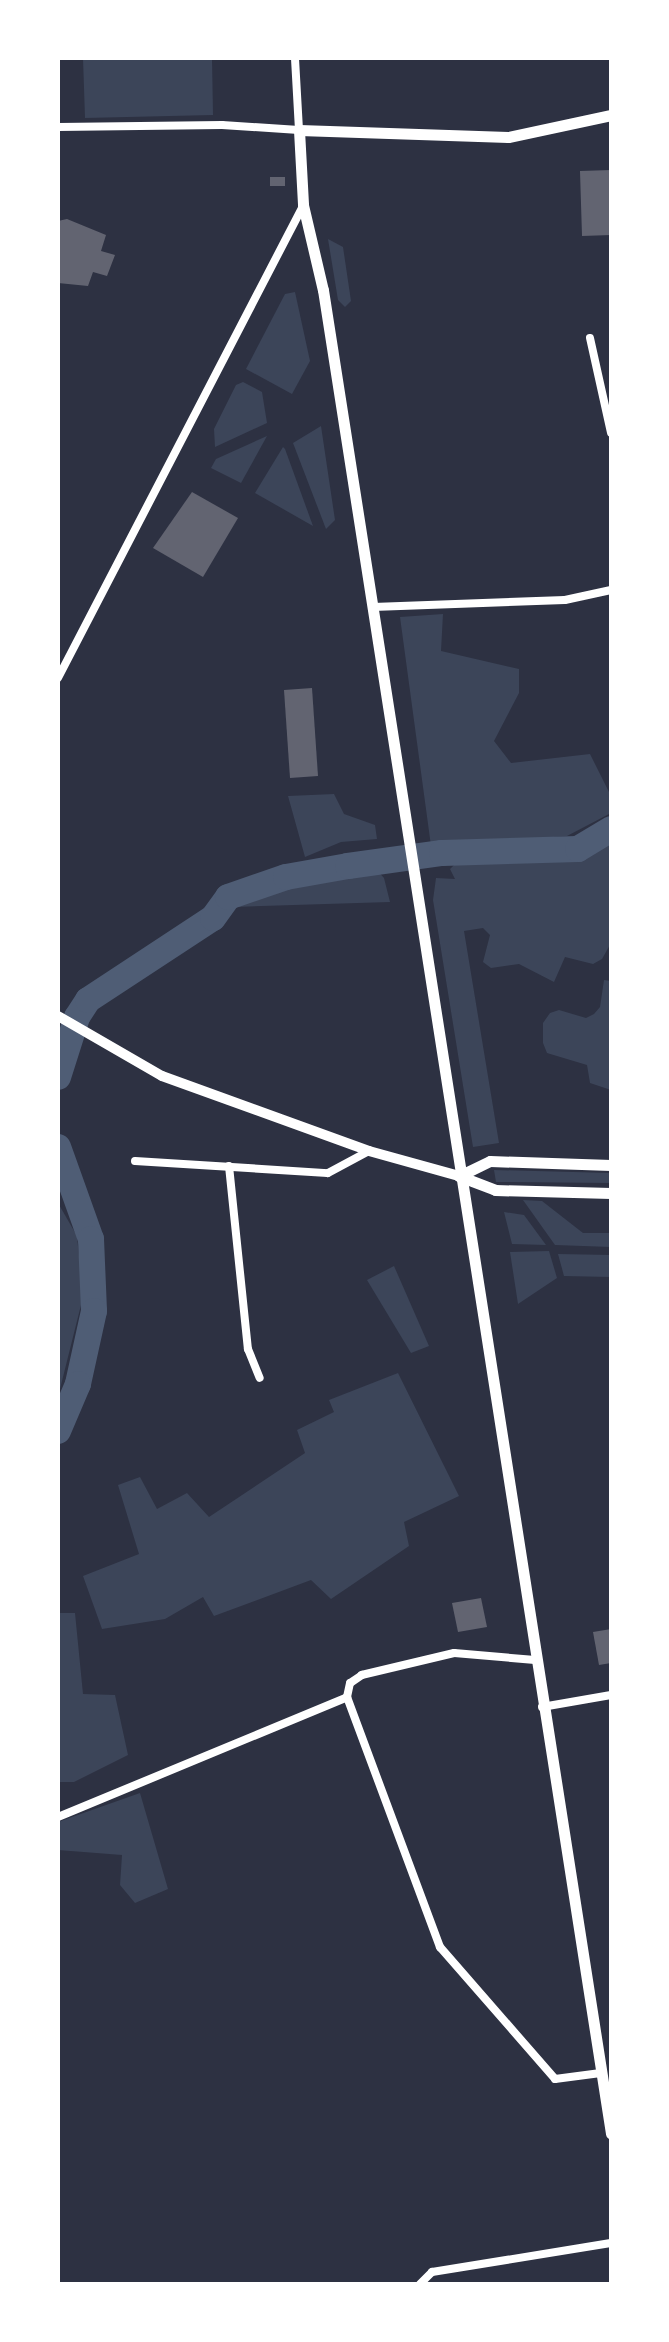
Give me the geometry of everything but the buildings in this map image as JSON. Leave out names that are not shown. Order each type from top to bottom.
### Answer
[{"type":"main road","points":[[611,115],[508,137],[299,130],[303,205],[323,290],[611,2134]]},
{"type":"main road","points":[[459,1176],[490,1161],[611,1165]]},
{"type":"main road","points":[[459,1176],[495,1190],[611,1193]]},
{"type":"street","points":[[58,127],[222,125],[299,130],[295,58]]},
{"type":"street","points":[[58,678],[303,205]]},
{"type":"street","points":[[590,338],[611,433]]},
{"type":"street","points":[[373,607],[565,600],[611,590]]},
{"type":"street","points":[[58,1016],[162,1076],[369,1151],[459,1176]]},
{"type":"street","points":[[135,1161],[328,1173],[369,1151]]},
{"type":"street","points":[[229,1166],[248,1349],[260,1378]]},
{"type":"street","points":[[535,1660],[454,1653],[362,1675],[350,1683],[347,1697],[440,1947],[555,2079],[601,2073]]},
{"type":"street","points":[[542,1707],[611,1695]]},
{"type":"street","points":[[58,1817],[347,1697]]},
{"type":"street","points":[[420,2284],[432,2272],[611,2243]]},
{"type":"shaded area","points":[[83,58],[212,58],[213,115],[85,118]]},
{"type":"shaded area","points":[[328,239],[343,247],[351,301],[345,307],[338,300]]},
{"type":"shaded area","points":[[295,292],[310,361],[292,394],[246,369],[285,294]]},
{"type":"shaded area","points":[[243,382],[262,392],[267,423],[215,447],[214,429],[236,385]]},
{"type":"shaded area","points":[[321,426],[335,520],[326,529],[293,443]]},
{"type":"shaded area","points":[[267,436],[241,483],[211,468],[216,459]]},
{"type":"shaded area","points":[[283,447],[285,449],[313,526],[255,493]]},
{"type":"shaded area","points":[[443,614],[441,651],[519,669],[519,693],[494,741],[511,763],[590,754],[611,796],[611,813],[567,836],[431,846],[400,617]]},
{"type":"shaded area","points":[[334,794],[344,814],[375,825],[377,839],[341,842],[305,857],[288,796]]},
{"type":"shaded area","points":[[611,841],[611,943],[602,959],[593,964],[565,957],[554,982],[519,964],[491,968],[483,962],[490,935],[483,928],[464,931],[499,1143],[473,1147],[433,900],[436,878],[455,879],[450,869],[461,858],[584,860]]},
{"type":"shaded area","points":[[375,868],[384,878],[390,902],[233,907],[245,897],[301,879]]},
{"type":"shaded area","points":[[604,980],[611,981],[611,1090],[590,1083],[587,1065],[547,1053],[543,1043],[543,1023],[550,1013],[559,1010],[586,1018],[594,1014],[600,1007]]},
{"type":"shaded area","points":[[494,1170],[611,1173],[611,1183],[496,1182]]},
{"type":"shaded area","points":[[523,1200],[542,1201],[583,1233],[611,1233],[611,1247],[555,1245]]},
{"type":"shaded area","points":[[58,1203],[77,1236],[83,1297],[58,1397]]},
{"type":"shaded area","points":[[504,1212],[524,1215],[546,1245],[512,1244]]},
{"type":"shaded area","points":[[549,1251],[557,1278],[518,1304],[510,1252]]},
{"type":"shaded area","points":[[558,1254],[611,1255],[611,1277],[564,1276]]},
{"type":"shaded area","points":[[394,1266],[429,1346],[411,1353],[367,1280]]},
{"type":"shaded area","points":[[398,1373],[459,1496],[404,1522],[409,1546],[331,1599],[311,1580],[214,1616],[203,1597],[165,1619],[102,1629],[83,1576],[139,1554],[118,1485],[140,1477],[157,1509],[187,1493],[209,1517],[305,1453],[297,1430],[334,1412],[329,1400]]},
{"type":"shaded area","points":[[58,1613],[75,1613],[83,1694],[115,1695],[128,1755],[74,1782],[58,1782]]},
{"type":"shaded area","points":[[140,1793],[168,1889],[135,1903],[120,1885],[122,1855],[58,1850],[58,1822]]},
{"type":"waterway","points":[[58,1077],[77,1017],[88,1000],[213,918],[228,897],[286,877],[442,853],[578,849],[611,829]]},
{"type":"waterway","points":[[58,1147],[91,1239],[94,1311],[78,1384],[58,1431]]}]
